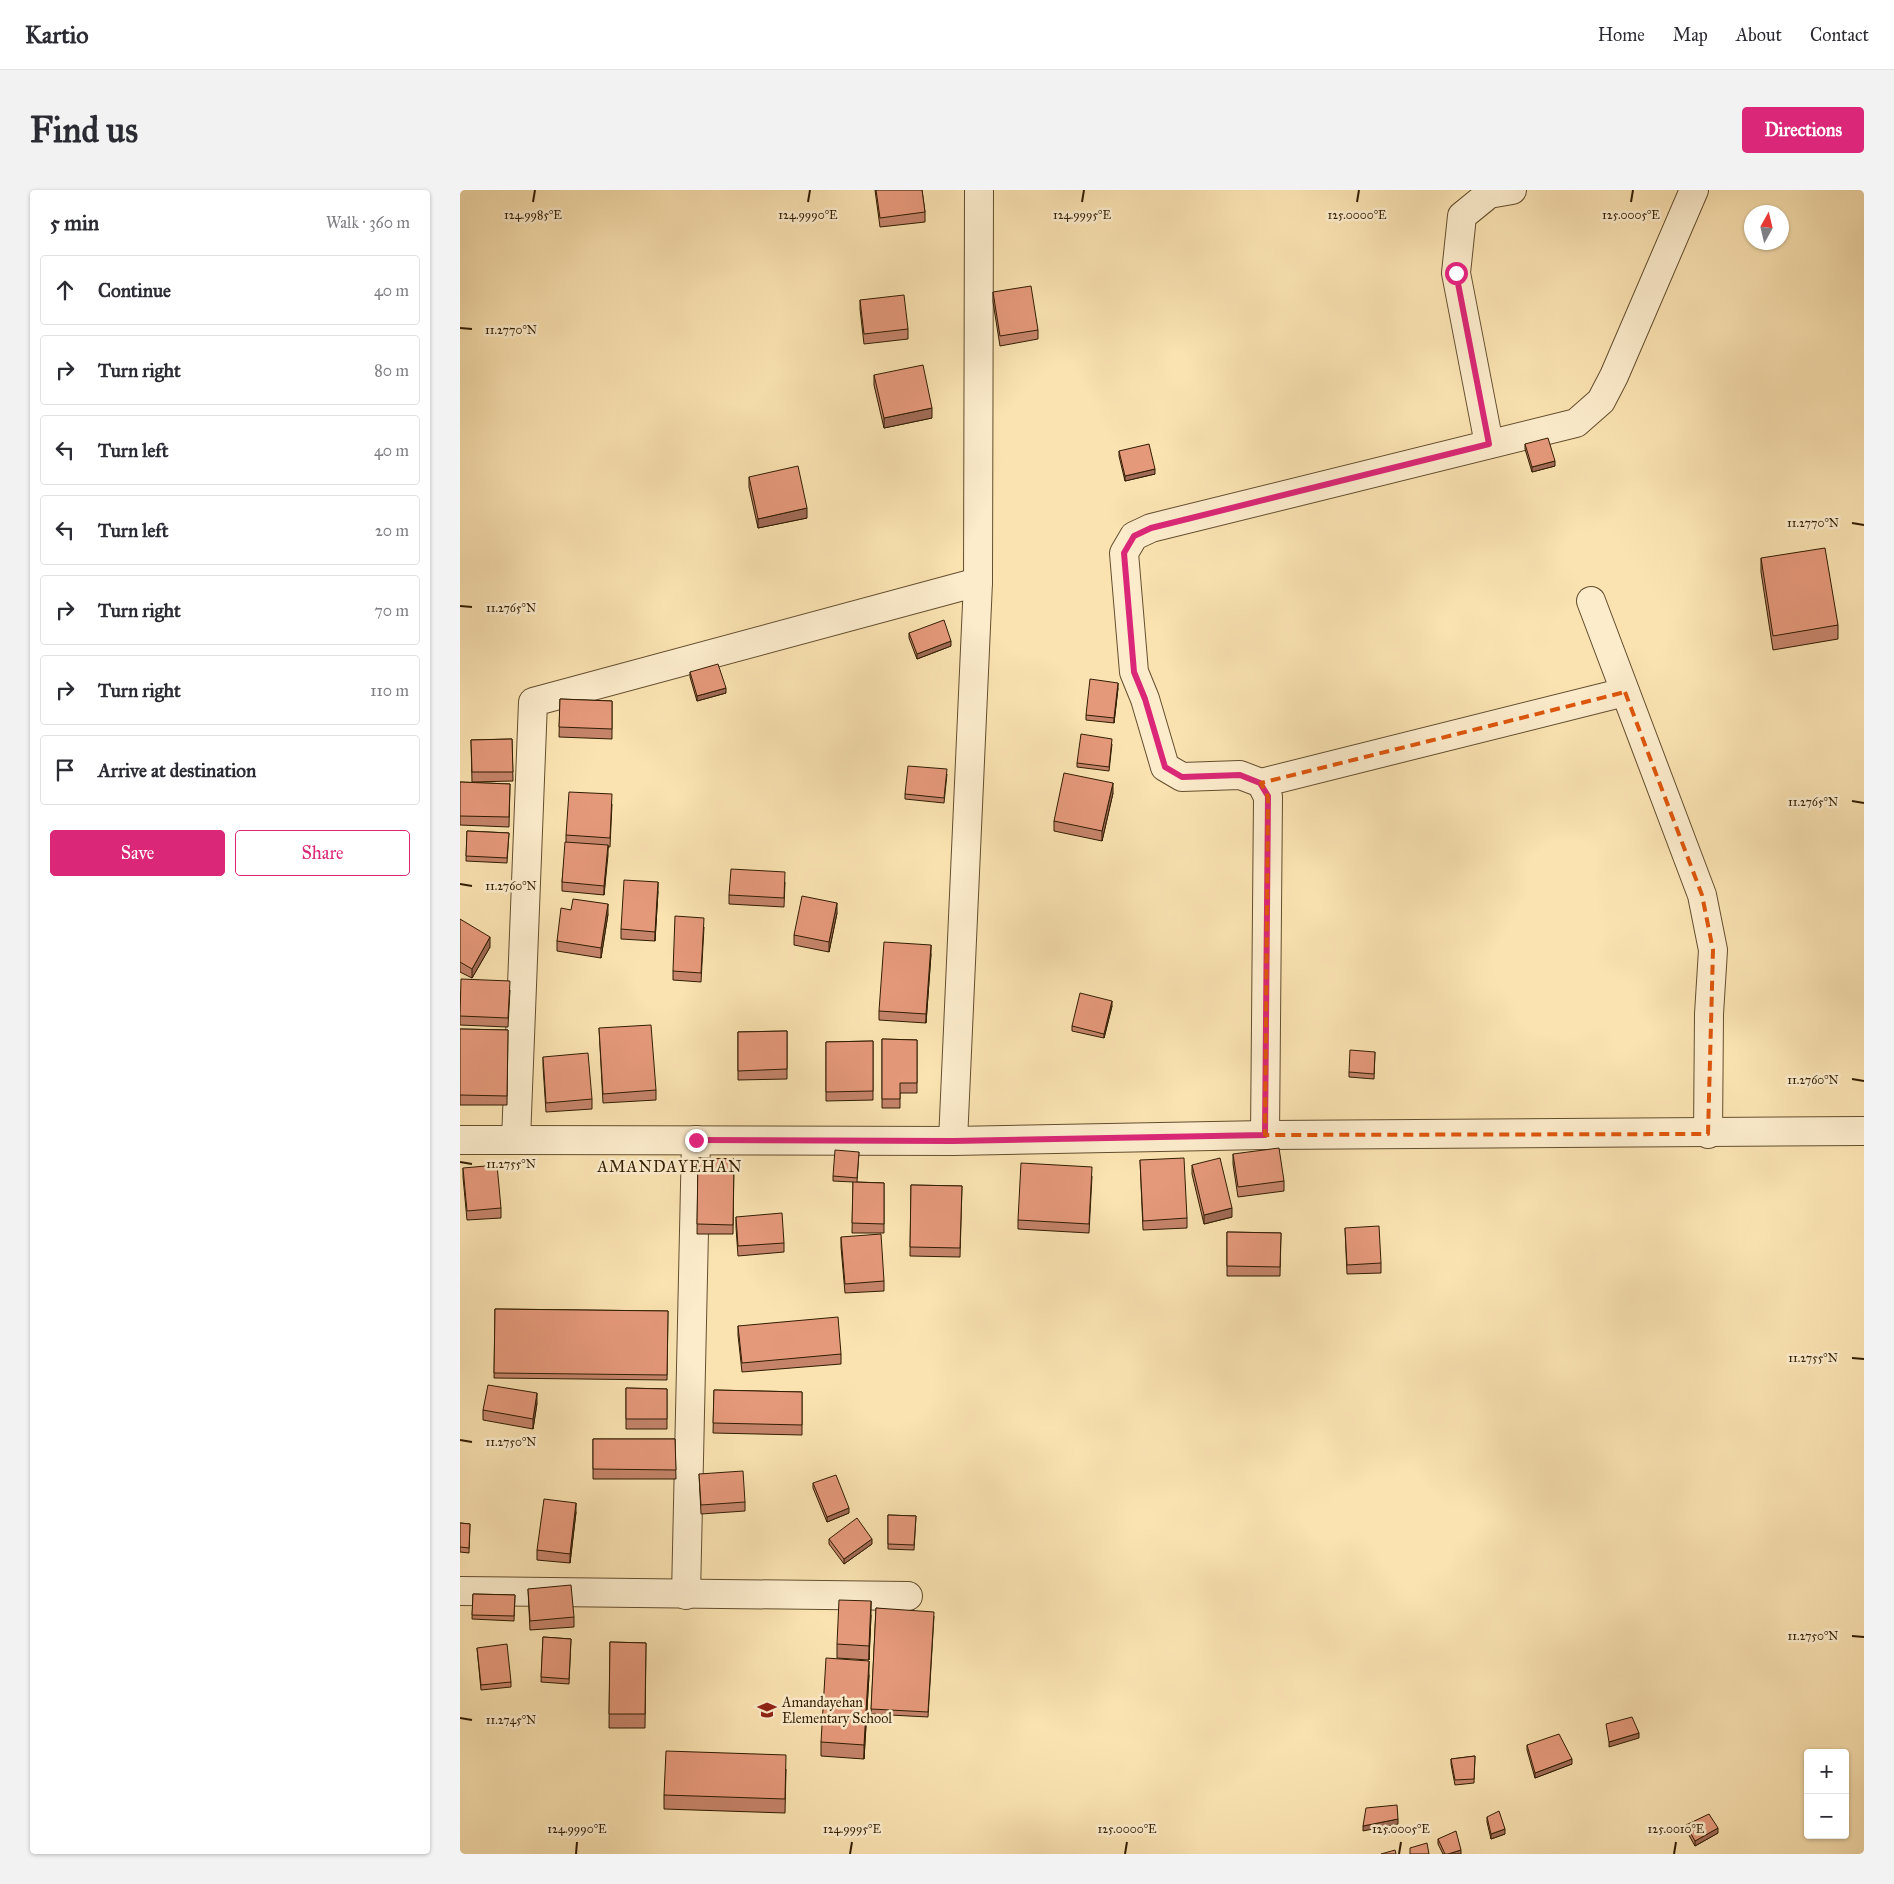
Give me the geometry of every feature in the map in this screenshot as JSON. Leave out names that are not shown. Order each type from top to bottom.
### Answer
[{"type":"street","points":[[953,1141],[978,582],[979,190]]},
{"type":"street","points":[[1489,444],[1456,273],[1462,216],[1489,194],[1512,190]]},
{"type":"street","points":[[1625,692],[1260,783],[1240,775],[1182,777],[1165,767],[1145,699],[1134,672],[1124,553],[1134,536],[1151,528],[1576,423],[1601,401],[1694,190]]},
{"type":"street","points":[[516,1140],[533,702],[978,582]]},
{"type":"street","points":[[1591,601],[1702,895],[1713,950],[1709,1014],[1708,1134]]},
{"type":"street","points":[[1260,783],[1268,796],[1265,1135]]},
{"type":"street","points":[[460,1140],[953,1141],[1265,1135],[1864,1132]]},
{"type":"street","points":[[686,1595],[696,1140]]},
{"type":"street","points":[[460,1591],[908,1596]]},
{"type":"highlighted area","points":[[1625,692],[1702,895],[1713,950],[1708,1134],[1265,1135],[1268,797],[1261,783]]},
{"type":"building","points":[[876,190],[922,190],[925,212],[880,218]]},
{"type":"building","points":[[1031,286],[1038,330],[1000,336],[993,292]]},
{"type":"building","points":[[904,295],[908,329],[864,334],[860,300]]},
{"type":"building","points":[[923,365],[932,408],[884,418],[874,375]]},
{"type":"building","points":[[1548,438],[1555,461],[1532,467],[1525,444]]},
{"type":"building","points":[[1149,444],[1155,469],[1125,476],[1119,451]]},
{"type":"building","points":[[798,466],[807,508],[758,519],[749,477]]},
{"type":"building","points":[[1825,548],[1838,625],[1773,636],[1761,558]]},
{"type":"building","points":[[944,620],[951,641],[917,654],[909,633]]},
{"type":"building","points":[[718,664],[726,688],[697,696],[690,672]]},
{"type":"building","points":[[1090,679],[1118,683],[1114,718],[1086,715]]},
{"type":"building","points":[[560,699],[612,701],[612,729],[559,727]]},
{"type":"building","points":[[1081,734],[1112,739],[1109,767],[1077,763]]},
{"type":"building","points":[[512,739],[513,772],[472,772],[471,740]]},
{"type":"building","points":[[908,766],[947,769],[944,798],[905,794]]},
{"type":"building","points":[[1064,773],[1113,783],[1102,831],[1054,821]]},
{"type":"building","points":[[460,782],[510,784],[509,817],[460,816]]},
{"type":"building","points":[[569,792],[612,794],[610,838],[566,835]]},
{"type":"building","points":[[467,831],[509,833],[507,858],[466,856]]},
{"type":"building","points":[[565,842],[608,845],[604,886],[562,882]]},
{"type":"building","points":[[731,869],[785,872],[784,898],[729,895]]},
{"type":"building","points":[[624,880],[658,882],[655,932],[621,929]]},
{"type":"building","points":[[802,896],[837,903],[829,942],[794,935]]},
{"type":"building","points":[[573,899],[608,904],[601,948],[557,941],[561,908],[571,910]]},
{"type":"building","points":[[675,916],[704,918],[701,973],[673,971]]},
{"type":"building","points":[[460,919],[490,937],[472,969],[460,962]]},
{"type":"building","points":[[884,942],[931,945],[926,1014],[879,1011]]},
{"type":"building","points":[[461,979],[510,981],[508,1018],[460,1016]]},
{"type":"building","points":[[1080,993],[1112,1001],[1104,1034],[1072,1026]]},
{"type":"building","points":[[651,1025],[656,1090],[603,1094],[599,1028]]},
{"type":"building","points":[[460,1029],[508,1030],[507,1096],[460,1095]]},
{"type":"building","points":[[787,1031],[787,1069],[738,1071],[738,1032]]},
{"type":"building","points":[[882,1039],[917,1040],[917,1083],[900,1083],[900,1099],[882,1099]]},
{"type":"building","points":[[873,1041],[873,1091],[826,1092],[826,1042]]},
{"type":"building","points":[[1350,1050],[1375,1052],[1374,1074],[1349,1072]]},
{"type":"building","points":[[588,1053],[592,1099],[546,1103],[543,1057]]},
{"type":"building","points":[[1279,1148],[1284,1181],[1238,1187],[1233,1154]]},
{"type":"building","points":[[835,1150],[859,1152],[857,1178],[833,1176]]},
{"type":"building","points":[[698,1158],[734,1159],[733,1225],[697,1224]]},
{"type":"building","points":[[1184,1158],[1187,1218],[1143,1221],[1140,1160]]},
{"type":"building","points":[[1220,1158],[1232,1208],[1204,1215],[1192,1165]]},
{"type":"building","points":[[1021,1163],[1092,1167],[1089,1224],[1018,1220]]},
{"type":"building","points":[[497,1165],[501,1208],[467,1211],[463,1168]]},
{"type":"building","points":[[853,1182],[884,1183],[884,1224],[852,1223]]},
{"type":"building","points":[[911,1185],[962,1186],[960,1248],[910,1247]]},
{"type":"building","points":[[782,1213],[784,1243],[738,1246],[736,1217]]},
{"type":"building","points":[[1379,1226],[1381,1263],[1347,1265],[1345,1228]]},
{"type":"building","points":[[1227,1232],[1281,1233],[1280,1267],[1227,1266]]},
{"type":"building","points":[[881,1234],[884,1281],[845,1284],[841,1237]]},
{"type":"building","points":[[495,1309],[668,1311],[667,1375],[494,1373]]},
{"type":"building","points":[[838,1317],[841,1354],[742,1363],[738,1326]]},
{"type":"building","points":[[488,1385],[537,1393],[533,1419],[483,1410]]},
{"type":"building","points":[[626,1388],[667,1389],[667,1419],[626,1419]]},
{"type":"building","points":[[714,1390],[802,1392],[802,1425],[713,1423]]},
{"type":"building","points":[[593,1439],[675,1439],[676,1470],[593,1469]]},
{"type":"building","points":[[743,1471],[745,1502],[701,1505],[699,1474]]},
{"type":"building","points":[[836,1475],[849,1508],[827,1517],[813,1483]]},
{"type":"building","points":[[544,1499],[576,1503],[570,1554],[537,1550]]},
{"type":"building","points":[[888,1515],[916,1516],[914,1545],[888,1544]]},
{"type":"building","points":[[857,1518],[872,1539],[844,1559],[829,1539]]},
{"type":"building","points":[[460,1523],[470,1524],[469,1548],[460,1547]]},
{"type":"building","points":[[571,1585],[574,1617],[530,1621],[528,1589]]},
{"type":"building","points":[[473,1594],[515,1595],[514,1616],[472,1615]]},
{"type":"building","points":[[839,1600],[871,1601],[869,1646],[837,1644]]},
{"type":"building","points":[[876,1608],[934,1612],[928,1712],[871,1709]]},
{"type":"building","points":[[543,1637],[571,1639],[569,1679],[541,1677]]},
{"type":"building","points":[[610,1642],[646,1643],[645,1714],[609,1714]]},
{"type":"building","points":[[507,1644],[511,1682],[481,1685],[477,1648]]},
{"type":"building","points":[[826,1658],[869,1661],[864,1745],[821,1742]]},
{"type":"building","points":[[1632,1717],[1639,1733],[1609,1742],[1606,1724]]},
{"type":"building","points":[[1559,1734],[1572,1759],[1535,1773],[1527,1745]]},
{"type":"building","points":[[666,1751],[786,1755],[785,1799],[664,1795]]},
{"type":"building","points":[[1475,1756],[1474,1779],[1455,1780],[1451,1759]]},
{"type":"building","points":[[1397,1805],[1398,1819],[1363,1826],[1366,1808]]},
{"type":"building","points":[[1499,1811],[1505,1829],[1491,1834],[1487,1817]]},
{"type":"building","points":[[1709,1814],[1718,1828],[1695,1841],[1686,1825]]},
{"type":"building","points":[[1456,1831],[1461,1850],[1445,1854],[1438,1839]]},
{"type":"building","points":[[1427,1843],[1429,1854],[1410,1854],[1410,1848]]},
{"type":"building","points":[[1395,1850],[1396,1854],[1381,1854]]},
{"type":"place","name":"Amandayehan Elementary School","points":[[767,1710]]},
{"type":"district","name":"AMANDAYEHAN","points":[[670,1166]]},
{"type":"route","points":[[696,1140],[953,1141],[1265,1135],[1268,796],[1260,783],[1240,775],[1182,777],[1165,767],[1145,699],[1134,672],[1124,553],[1134,536],[1151,528],[1489,444],[1456,273]]}]
